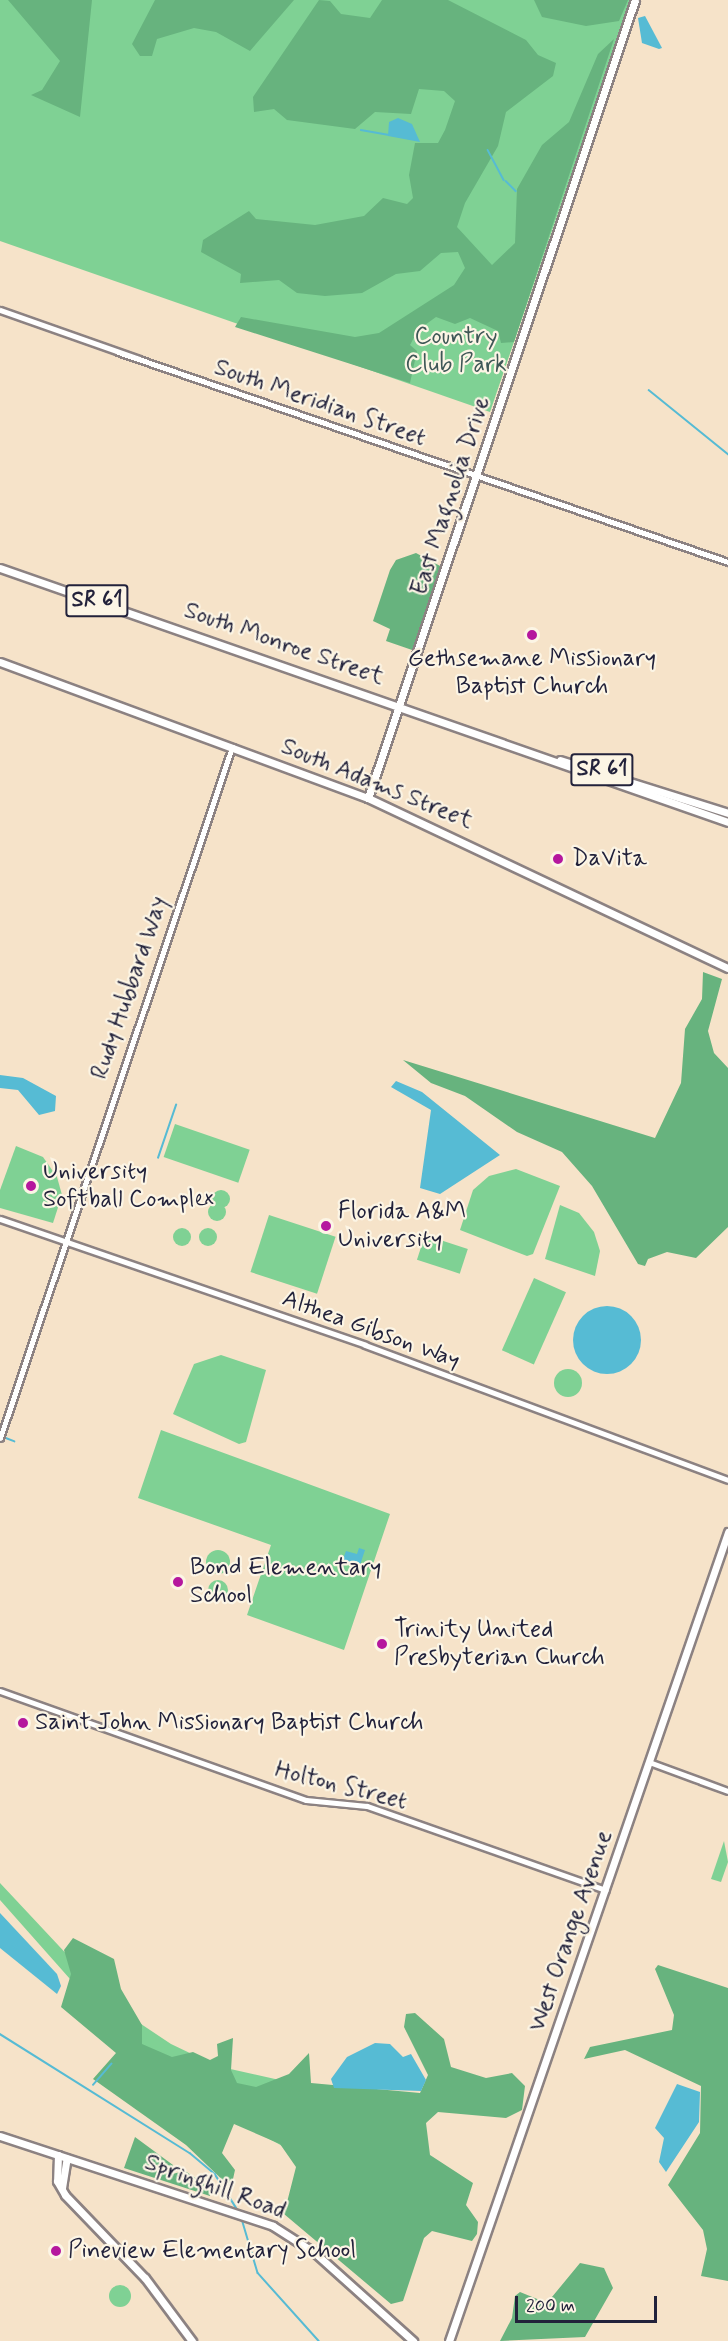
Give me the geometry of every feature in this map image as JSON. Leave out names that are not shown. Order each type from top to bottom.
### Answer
[{"type":"main road","name":"East Magnolia Drive","points":[[368,798],[479,477],[635,0]]},
{"type":"main road","name":"South Monroe Street","points":[[0,568],[555,759],[728,822]]},
{"type":"main road","name":"South Adams Street","points":[[0,662],[368,798],[728,968]]},
{"type":"main road","name":"South Monroe Street","points":[[555,759],[728,813]]},
{"type":"main road","name":"West Orange Avenue","points":[[449,2341],[546,2068],[728,1532]]},
{"type":"main road","name":"Springhill Road","points":[[0,2136],[257,2218],[315,2253],[413,2340]]},
{"type":"main road","points":[[58,2155],[62,2188],[145,2278],[192,2341]]},
{"type":"main road","points":[[62,2188],[67,2158]]},
{"type":"main road","points":[[442,2341],[454,2326]]},
{"type":"street","name":"South Meridian Street","points":[[2,312],[728,562]]},
{"type":"street","name":"Rudy Hubbard Way","points":[[0,1438],[232,747]]},
{"type":"street","name":"Althea Gibson Way","points":[[0,1219],[728,1480]]},
{"type":"street","name":"Holton Street","points":[[0,1691],[306,1800],[367,1806],[606,1890]]},
{"type":"street","points":[[649,1762],[728,1791]]},
{"type":"green space","name":"Country Club Park","points":[[0,0],[631,0],[490,412],[0,241]]},
{"type":"green space","points":[[8,0],[92,0],[80,117],[31,95],[42,90],[60,61]]},
{"type":"green space","points":[[155,0],[294,0],[250,51],[216,32],[194,28],[157,39],[152,56],[140,56],[132,44]]},
{"type":"green space","points":[[319,0],[330,1],[341,14],[370,18],[382,0],[448,0],[526,40],[538,55],[556,63],[553,76],[506,112],[498,146],[465,203],[457,227],[492,265],[515,243],[517,189],[542,145],[569,122],[598,54],[614,39],[514,342],[501,343],[498,331],[470,318],[455,324],[436,317],[418,330],[410,345],[417,351],[410,383],[235,327],[241,317],[355,337],[379,333],[454,285],[465,268],[458,252],[441,253],[420,271],[396,274],[362,293],[325,296],[297,293],[279,280],[240,283],[241,274],[201,252],[203,240],[249,211],[256,219],[315,225],[364,216],[383,198],[407,204],[413,198],[409,175],[415,143],[438,143],[445,130],[455,101],[444,91],[419,89],[411,114],[375,112],[355,129],[287,120],[274,109],[254,112],[253,97]]},
{"type":"green space","points":[[534,0],[628,0],[619,21],[586,26],[542,17]]},
{"type":"green space","points":[[416,553],[442,567],[415,651],[386,641],[390,629],[373,621],[390,570],[396,560]]},
{"type":"green space","points":[[703,972],[722,979],[708,1031],[714,1053],[728,1068],[728,1227],[696,1258],[667,1252],[648,1259],[645,1266],[638,1264],[592,1186],[562,1152],[517,1132],[465,1096],[431,1083],[403,1060],[655,1138],[681,1083],[685,1029],[702,999]]},
{"type":"green space","points":[[175,1124],[250,1150],[238,1183],[164,1157]]},
{"type":"green space","name":"University Softball Complex","points":[[16,1146],[43,1157],[57,1177],[62,1195],[53,1223],[0,1208],[0,1190]]},
{"type":"green space","points":[[516,1169],[560,1186],[533,1254],[527,1256],[460,1230],[473,1190],[489,1176]]},
{"type":"green space","points":[[221,1190],[227,1193],[230,1199],[227,1205],[221,1208],[215,1205],[212,1199],[215,1193]]},
{"type":"green space","points":[[217,1203],[223,1206],[226,1212],[223,1218],[217,1221],[211,1218],[208,1212],[211,1206]]},
{"type":"green space","points":[[560,1205],[579,1213],[594,1232],[600,1251],[595,1276],[545,1259]]},
{"type":"green space","points":[[269,1215],[336,1237],[317,1294],[250,1272]]},
{"type":"green space","points":[[178,1228],[186,1228],[191,1233],[189,1244],[178,1246],[173,1241],[173,1233]]},
{"type":"green space","points":[[208,1228],[214,1231],[217,1237],[214,1243],[208,1246],[202,1243],[199,1237],[202,1231]]},
{"type":"green space","points":[[425,1235],[468,1249],[460,1274],[417,1260]]},
{"type":"green space","points":[[534,1278],[566,1292],[534,1364],[502,1350]]},
{"type":"green space","points":[[221,1355],[266,1370],[246,1442],[239,1444],[173,1414],[194,1364]]},
{"type":"green space","points":[[568,1369],[578,1373],[582,1383],[578,1393],[568,1397],[558,1393],[554,1383],[558,1373]]},
{"type":"green space","points":[[161,1430],[390,1514],[344,1650],[247,1615],[271,1545],[138,1498]]},
{"type":"green space","points":[[218,1550],[227,1553],[230,1562],[227,1571],[218,1574],[209,1571],[206,1562],[209,1553]]},
{"type":"green space","points":[[218,1580],[225,1583],[228,1590],[225,1597],[218,1600],[211,1597],[208,1590],[211,1583]]},
{"type":"green space","points":[[724,1841],[728,1862],[721,1882],[711,1879]]},
{"type":"green space","points":[[0,1883],[117,2008],[171,2044],[217,2066],[315,2088],[299,2155],[128,2063],[70,1979],[0,1900]]},
{"type":"green space","points":[[73,1938],[114,1959],[121,1989],[142,2025],[142,2044],[172,2057],[193,2052],[210,2060],[218,2056],[217,2044],[233,2038],[231,2070],[237,2083],[256,2087],[289,2074],[309,2053],[311,2083],[420,2093],[428,2075],[404,2027],[406,2014],[415,2013],[444,2039],[451,2067],[486,2078],[512,2073],[525,2086],[522,2110],[506,2118],[438,2112],[426,2123],[430,2155],[473,2183],[466,2205],[478,2222],[477,2234],[472,2241],[432,2231],[424,2238],[403,2301],[391,2304],[284,2214],[296,2167],[280,2144],[234,2124],[222,2153],[235,2170],[231,2188],[186,2145],[93,2079],[116,2053],[61,2007],[71,1974],[64,1950]]},
{"type":"green space","points":[[658,1965],[728,1988],[728,2281],[701,2276],[707,2249],[703,2230],[668,2185],[700,2133],[701,2086],[625,2050],[584,2059],[590,2047],[672,2030],[674,2015],[655,1969]]},
{"type":"green space","points":[[135,2137],[173,2165],[172,2174],[185,2171],[211,2188],[210,2196],[124,2168]]},
{"type":"green space","points":[[580,2263],[604,2268],[613,2288],[585,2337],[500,2341],[512,2318],[515,2296],[520,2292],[547,2303]]},
{"type":"green space","points":[[120,2285],[128,2288],[131,2296],[128,2304],[120,2307],[112,2304],[109,2296],[112,2288]]},
{"type":"water","points":[[645,16],[662,48],[642,43],[638,18]]},
{"type":"water","points":[[398,118],[412,124],[420,142],[388,136],[389,122]]},
{"type":"water","points":[[0,1075],[23,1078],[56,1096],[55,1111],[39,1115],[18,1090],[0,1088]]},
{"type":"water","points":[[396,1081],[422,1092],[500,1155],[440,1194],[420,1188],[431,1110],[391,1087]]},
{"type":"water","points":[[607,1306],[620,1309],[631,1316],[638,1327],[641,1340],[638,1353],[631,1364],[620,1371],[607,1374],[594,1371],[583,1364],[576,1353],[573,1340],[576,1327],[583,1316],[594,1309]]},
{"type":"water","points":[[359,1548],[365,1550],[359,1568],[342,1562],[346,1551],[357,1554]]},
{"type":"water","points":[[0,1913],[57,1974],[61,1986],[57,1994],[0,1948]]},
{"type":"water","points":[[375,2043],[390,2044],[403,2057],[411,2054],[426,2080],[421,2091],[334,2088],[331,2079],[347,2057]]},
{"type":"water","points":[[677,2084],[700,2092],[699,2122],[666,2172],[659,2162],[664,2138],[655,2128]]},
{"type":"waterway","points":[[361,130],[388,135]]},
{"type":"waterway","points":[[488,150],[504,180]]},
{"type":"waterway","points":[[506,181],[516,191]]},
{"type":"waterway","points":[[649,390],[728,454]]},
{"type":"waterway","points":[[158,1158],[176,1105]]},
{"type":"waterway","points":[[6,1438],[14,1441]]},
{"type":"waterway","points":[[0,2034],[190,2153],[215,2174],[239,2212]]},
{"type":"waterway","points":[[93,2085],[111,2064]]},
{"type":"waterway","points":[[242,2219],[258,2273],[319,2341]]},
{"type":"place","name":"Gethsemane Missionary Baptist Church","points":[[532,635]]},
{"type":"place","name":"DaVita","points":[[558,859]]},
{"type":"place","name":"University Softball Complex","points":[[31,1186]]},
{"type":"place","name":"Florida A&M University","points":[[326,1226]]},
{"type":"place","name":"Bond Elementary School","points":[[178,1582]]},
{"type":"place","name":"Trinity United Presbyterian Church","points":[[382,1644]]},
{"type":"place","name":"Saint John Missionary Baptist Church","points":[[23,1723]]},
{"type":"place","name":"Pineview Elementary School","points":[[56,2251]]}]
